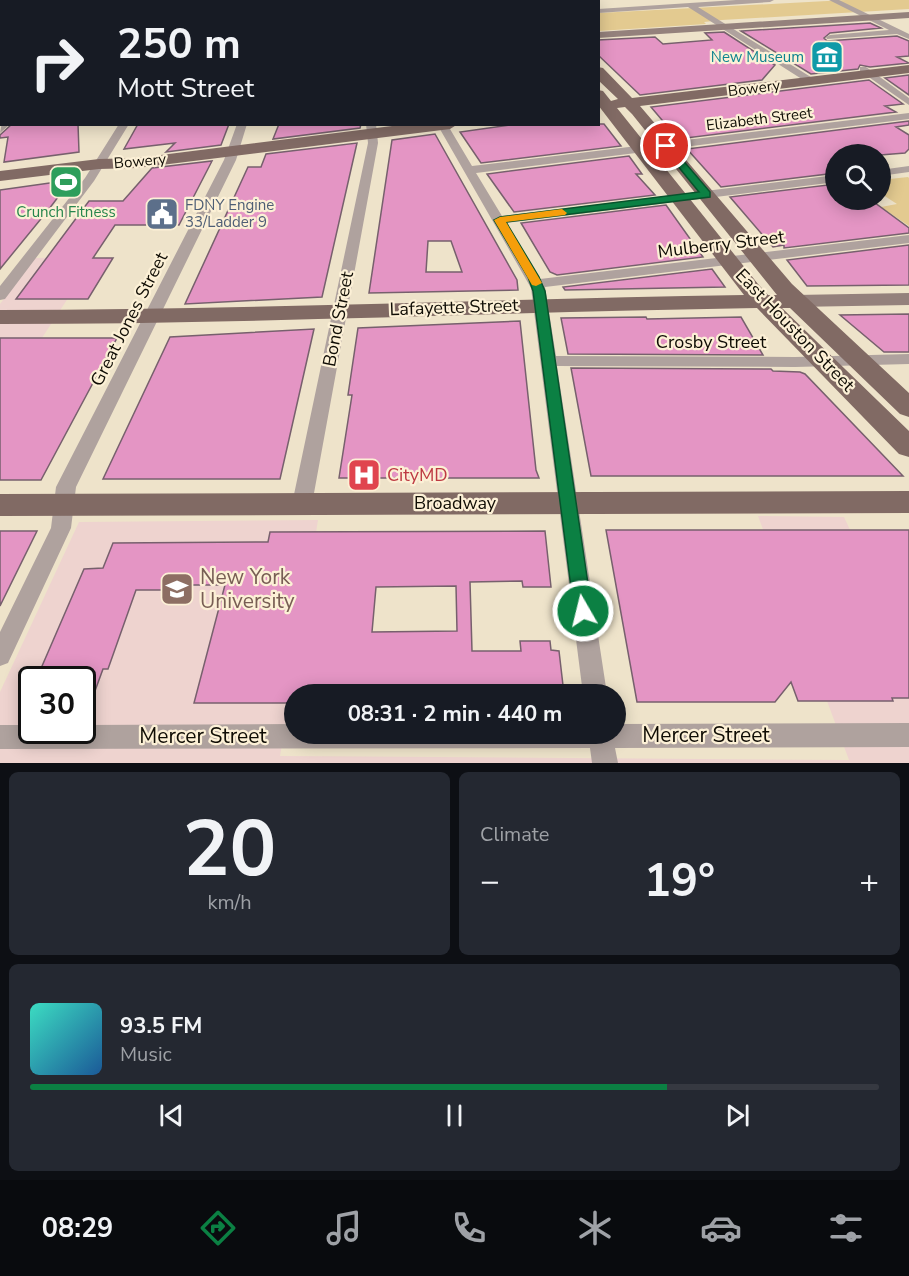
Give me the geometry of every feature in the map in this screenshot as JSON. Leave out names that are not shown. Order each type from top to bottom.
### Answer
[{"type":"main road","points":[[600,35],[909,15]]},
{"type":"main road","name":"Bowery","points":[[601,101],[627,100],[866,71],[909,63]]},
{"type":"main road","name":"Bowery","points":[[866,71],[909,69]]},
{"type":"main road","name":"East Houston Street","points":[[600,73],[627,100],[795,301],[909,408]]},
{"type":"main road","name":"East Houston Street","points":[[601,101],[642,148],[762,301],[909,447]]},
{"type":"main road","name":"Bowery","points":[[0,176],[99,164],[137,163],[391,126]]},
{"type":"main road","name":"Bowery","points":[[372,129],[425,126]]},
{"type":"main road","name":"Lafayette Street","points":[[0,317],[339,311],[539,294],[762,301],[909,299]]},
{"type":"main road","name":"Broadway","points":[[0,505],[909,502]]},
{"type":"street","points":[[600,11],[686,2],[770,0]]},
{"type":"street","points":[[833,0],[909,37]]},
{"type":"street","points":[[686,2],[806,78]]},
{"type":"street","points":[[830,37],[898,32]]},
{"type":"street","points":[[866,71],[909,102]]},
{"type":"street","name":"Elizabeth Street","points":[[470,170],[909,116]]},
{"type":"street","points":[[0,296],[99,164],[123,126]]},
{"type":"street","name":"Great Jones Street","points":[[0,656],[61,528],[66,487],[234,148],[241,126]]},
{"type":"street","points":[[444,126],[500,220],[539,294],[594,684]]},
{"type":"street","name":"Bond Street","points":[[302,504],[373,143],[372,129]]},
{"type":"street","points":[[891,171],[909,169]]},
{"type":"street","points":[[500,220],[825,179]]},
{"type":"street","name":"Mulberry Street","points":[[539,294],[729,261],[909,239]]},
{"type":"street","name":"Crosby Street","points":[[549,362],[795,362],[909,359]]},
{"type":"street","name":"Mercer Street","points":[[626,734],[909,735]]},
{"type":"street","name":"Mercer Street","points":[[0,736],[284,735]]},
{"type":"street","points":[[602,744],[605,763]]},
{"type":"shaded area","points":[[846,0],[909,0],[909,9],[722,20],[704,22],[706,24],[600,31],[600,13]]},
{"type":"shaded area","points":[[909,178],[909,226],[885,210],[891,210],[891,205],[897,204],[891,200],[891,179]]},
{"type":"shaded area","points":[[95,257],[19,373],[0,373],[0,304],[35,258]]},
{"type":"shaded area","name":"New York University","points":[[758,516],[844,517],[909,656],[909,763],[0,763],[0,692],[79,522],[318,520],[292,684],[284,684],[284,731],[280,756],[849,760]]},
{"type":"building","points":[[870,23],[881,28],[830,33],[824,38],[827,41],[897,36],[909,41],[909,56],[897,57],[909,63],[870,67],[860,65],[858,69],[811,74],[741,31]]},
{"type":"building","points":[[724,32],[775,65],[762,80],[640,95],[600,57],[600,40],[655,37],[663,44],[712,40],[705,33]]},
{"type":"building","points":[[909,75],[909,95],[885,78]]},
{"type":"building","points":[[869,80],[903,104],[885,106],[896,112],[678,139],[651,107]]},
{"type":"building","points":[[909,121],[909,125],[896,127],[909,135],[909,149],[905,153],[891,154],[891,144],[825,144],[825,174],[721,187],[687,149]]},
{"type":"building","points":[[604,124],[621,146],[481,163],[460,132],[504,126],[600,126]]},
{"type":"building","points":[[10,126],[78,126],[79,152],[4,162],[8,137],[0,138],[0,135]]},
{"type":"building","points":[[137,126],[228,126],[221,145],[166,152],[175,143],[124,149]]},
{"type":"building","points":[[278,126],[360,126],[360,128],[273,139]]},
{"type":"building","points":[[435,134],[517,280],[518,290],[369,293],[392,140]],"holes":[[[428,241],[451,241],[462,272],[426,272]]]},
{"type":"building","points":[[357,143],[322,297],[185,304],[248,167],[261,167],[266,154]]},
{"type":"building","points":[[629,156],[642,174],[636,174],[655,195],[514,212],[487,174]]},
{"type":"building","points":[[212,161],[179,225],[115,225],[93,258],[113,258],[88,299],[16,299],[89,201],[123,201],[152,168]]},
{"type":"building","points":[[71,180],[49,209],[0,269],[0,190]]},
{"type":"building","points":[[825,185],[825,210],[885,210],[909,228],[909,233],[784,248],[784,245],[773,247],[730,197]]},
{"type":"building","points":[[666,205],[703,257],[557,275],[550,272],[521,223]]},
{"type":"building","points":[[909,245],[909,285],[807,286],[787,260]]},
{"type":"building","points":[[712,269],[725,287],[565,290],[563,287]]},
{"type":"building","points":[[909,314],[909,352],[884,352],[840,315]]},
{"type":"building","points":[[646,317],[647,319],[741,317],[763,355],[568,354],[561,318]]},
{"type":"building","points":[[520,321],[536,470],[539,478],[339,478],[352,395],[348,395],[358,328]]},
{"type":"building","points":[[314,329],[280,479],[103,479],[170,337]]},
{"type":"building","points":[[0,338],[117,338],[41,480],[0,480]]},
{"type":"building","points":[[571,368],[771,369],[800,372],[805,374],[903,476],[591,476]]},
{"type":"building","points":[[606,530],[909,530],[909,698],[892,698],[893,701],[798,701],[791,682],[775,702],[637,702]]},
{"type":"building","points":[[0,531],[37,531],[0,606]]},
{"type":"building","points":[[545,531],[551,587],[523,587],[522,581],[470,582],[472,651],[521,651],[520,641],[550,641],[551,650],[559,651],[563,684],[284,684],[284,703],[194,703],[225,585],[173,585],[172,590],[136,590],[108,669],[103,669],[96,688],[96,666],[42,666],[84,569],[103,568],[113,543],[268,542],[270,532]],"holes":[[[456,586],[457,631],[372,632],[376,587]]]},
{"type":"slow traffic","points":[[536,283],[500,220],[562,213]]},
{"type":"place","name":"New Museum","points":[[827,57]]},
{"type":"place","name":"Crunch Fitness","points":[[66,182]]},
{"type":"place","name":"FDNY Engine 33/Ladder 9","points":[[162,214]]},
{"type":"place","name":"CityMD","points":[[364,475]]},
{"type":"place","name":"New York University","points":[[177,589]]},
{"type":"route","points":[[583,611],[539,291],[534,277],[500,220],[706,195],[666,146]]}]
